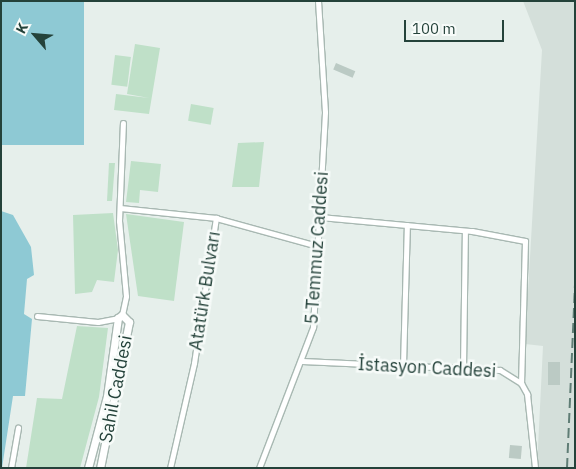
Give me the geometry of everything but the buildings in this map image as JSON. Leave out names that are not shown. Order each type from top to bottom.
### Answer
[{"type":"street","name":"5 Temmuz Caddesi","points":[[259,468],[302,361],[313,327],[325,112],[318,1]]},
{"type":"street","name":"Sahil Caddesi","points":[[88,468],[107,396],[120,316],[126,296],[120,208],[123,123]]},
{"type":"street","points":[[120,208],[216,218]]},
{"type":"street","points":[[320,217],[465,231],[525,241],[521,383]]},
{"type":"street","name":"Atatürk Bulvarı","points":[[170,468],[194,363],[216,218],[318,246]]},
{"type":"street","points":[[403,365],[407,225]]},
{"type":"street","points":[[463,368],[465,231]]},
{"type":"street","points":[[37,316],[98,322],[120,316]]},
{"type":"street","name":"Sahil Caddesi","points":[[100,468],[129,322],[120,316]]},
{"type":"street","name":"İstasyon Caddesi","points":[[302,361],[500,370],[521,383],[534,435],[535,468]]},
{"type":"street","points":[[11,468],[18,428]]},
{"type":"shaded area","points":[[523,1],[575,1],[575,468],[537,468],[543,346],[525,344],[542,50]]},
{"type":"green space","points":[[135,44],[160,48],[149,114],[114,110],[116,94],[149,98],[127,94]]},
{"type":"green space","points":[[115,55],[131,57],[127,87],[111,85]]},
{"type":"green space","points":[[191,104],[214,108],[211,125],[188,121]]},
{"type":"green space","points":[[264,142],[259,187],[232,187],[238,143]]},
{"type":"green space","points":[[131,161],[161,164],[158,192],[140,190],[139,203],[126,202]]},
{"type":"green space","points":[[109,163],[115,163],[112,201],[107,201]]},
{"type":"green space","points":[[113,213],[118,250],[114,282],[97,280],[92,292],[75,294],[73,215]]},
{"type":"green space","points":[[126,214],[184,222],[174,301],[138,296]]},
{"type":"green space","points":[[77,326],[108,328],[99,397],[80,468],[26,468],[37,398],[62,399]]},
{"type":"water","points":[[1,1],[84,1],[84,145],[1,145]]},
{"type":"water","points":[[1,211],[13,215],[31,247],[34,275],[27,279],[24,314],[32,319],[25,396],[13,396],[2,468]]},
{"type":"railway","points":[[567,468],[575,282]]}]
